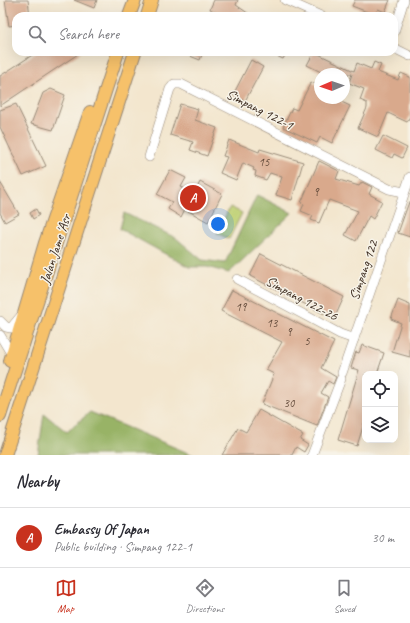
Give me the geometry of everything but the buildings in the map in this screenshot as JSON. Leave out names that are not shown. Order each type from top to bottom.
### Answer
[{"type":"main road","points":[[131,12],[135,0]]},
{"type":"main road","points":[[148,12],[152,0]]},
{"type":"main road","points":[[1,412],[1,389],[24,311],[82,133],[115,56]]},
{"type":"main road","name":"Jalan Jame 'Asr","points":[[1,412],[116,56]]},
{"type":"main road","name":"Jalan Jame 'Asr","points":[[5,455],[134,56]]},
{"type":"main road","points":[[1,412],[8,407],[16,397],[28,362],[42,339]]},
{"type":"main road","points":[[13,455],[16,420]]},
{"type":"street","points":[[285,0],[312,12]]},
{"type":"street","points":[[398,19],[404,0]]},
{"type":"street","points":[[398,50],[410,56]]},
{"type":"street","name":"Simpang 122-1","points":[[149,157],[170,89],[174,84],[181,84],[389,189],[404,192]]},
{"type":"street","name":"Simpang 122","points":[[312,455],[342,376],[410,177]]},
{"type":"street","name":"Simpang 122-26","points":[[237,279],[340,334],[354,339]]},
{"type":"street","points":[[0,320],[6,327],[10,328],[18,322],[24,311]]},
{"type":"street","points":[[0,335],[12,355]]},
{"type":"green space","points":[[257,195],[292,213],[229,273],[207,267],[189,267],[120,229],[124,213],[176,238],[202,260],[225,263]]},
{"type":"green space","points":[[230,207],[242,213],[229,239],[217,233]]},
{"type":"green space","points":[[90,412],[193,455],[38,455],[44,414],[67,432]]},
{"type":"place","name":"Embassy Of Japan","points":[[193,198]]}]
